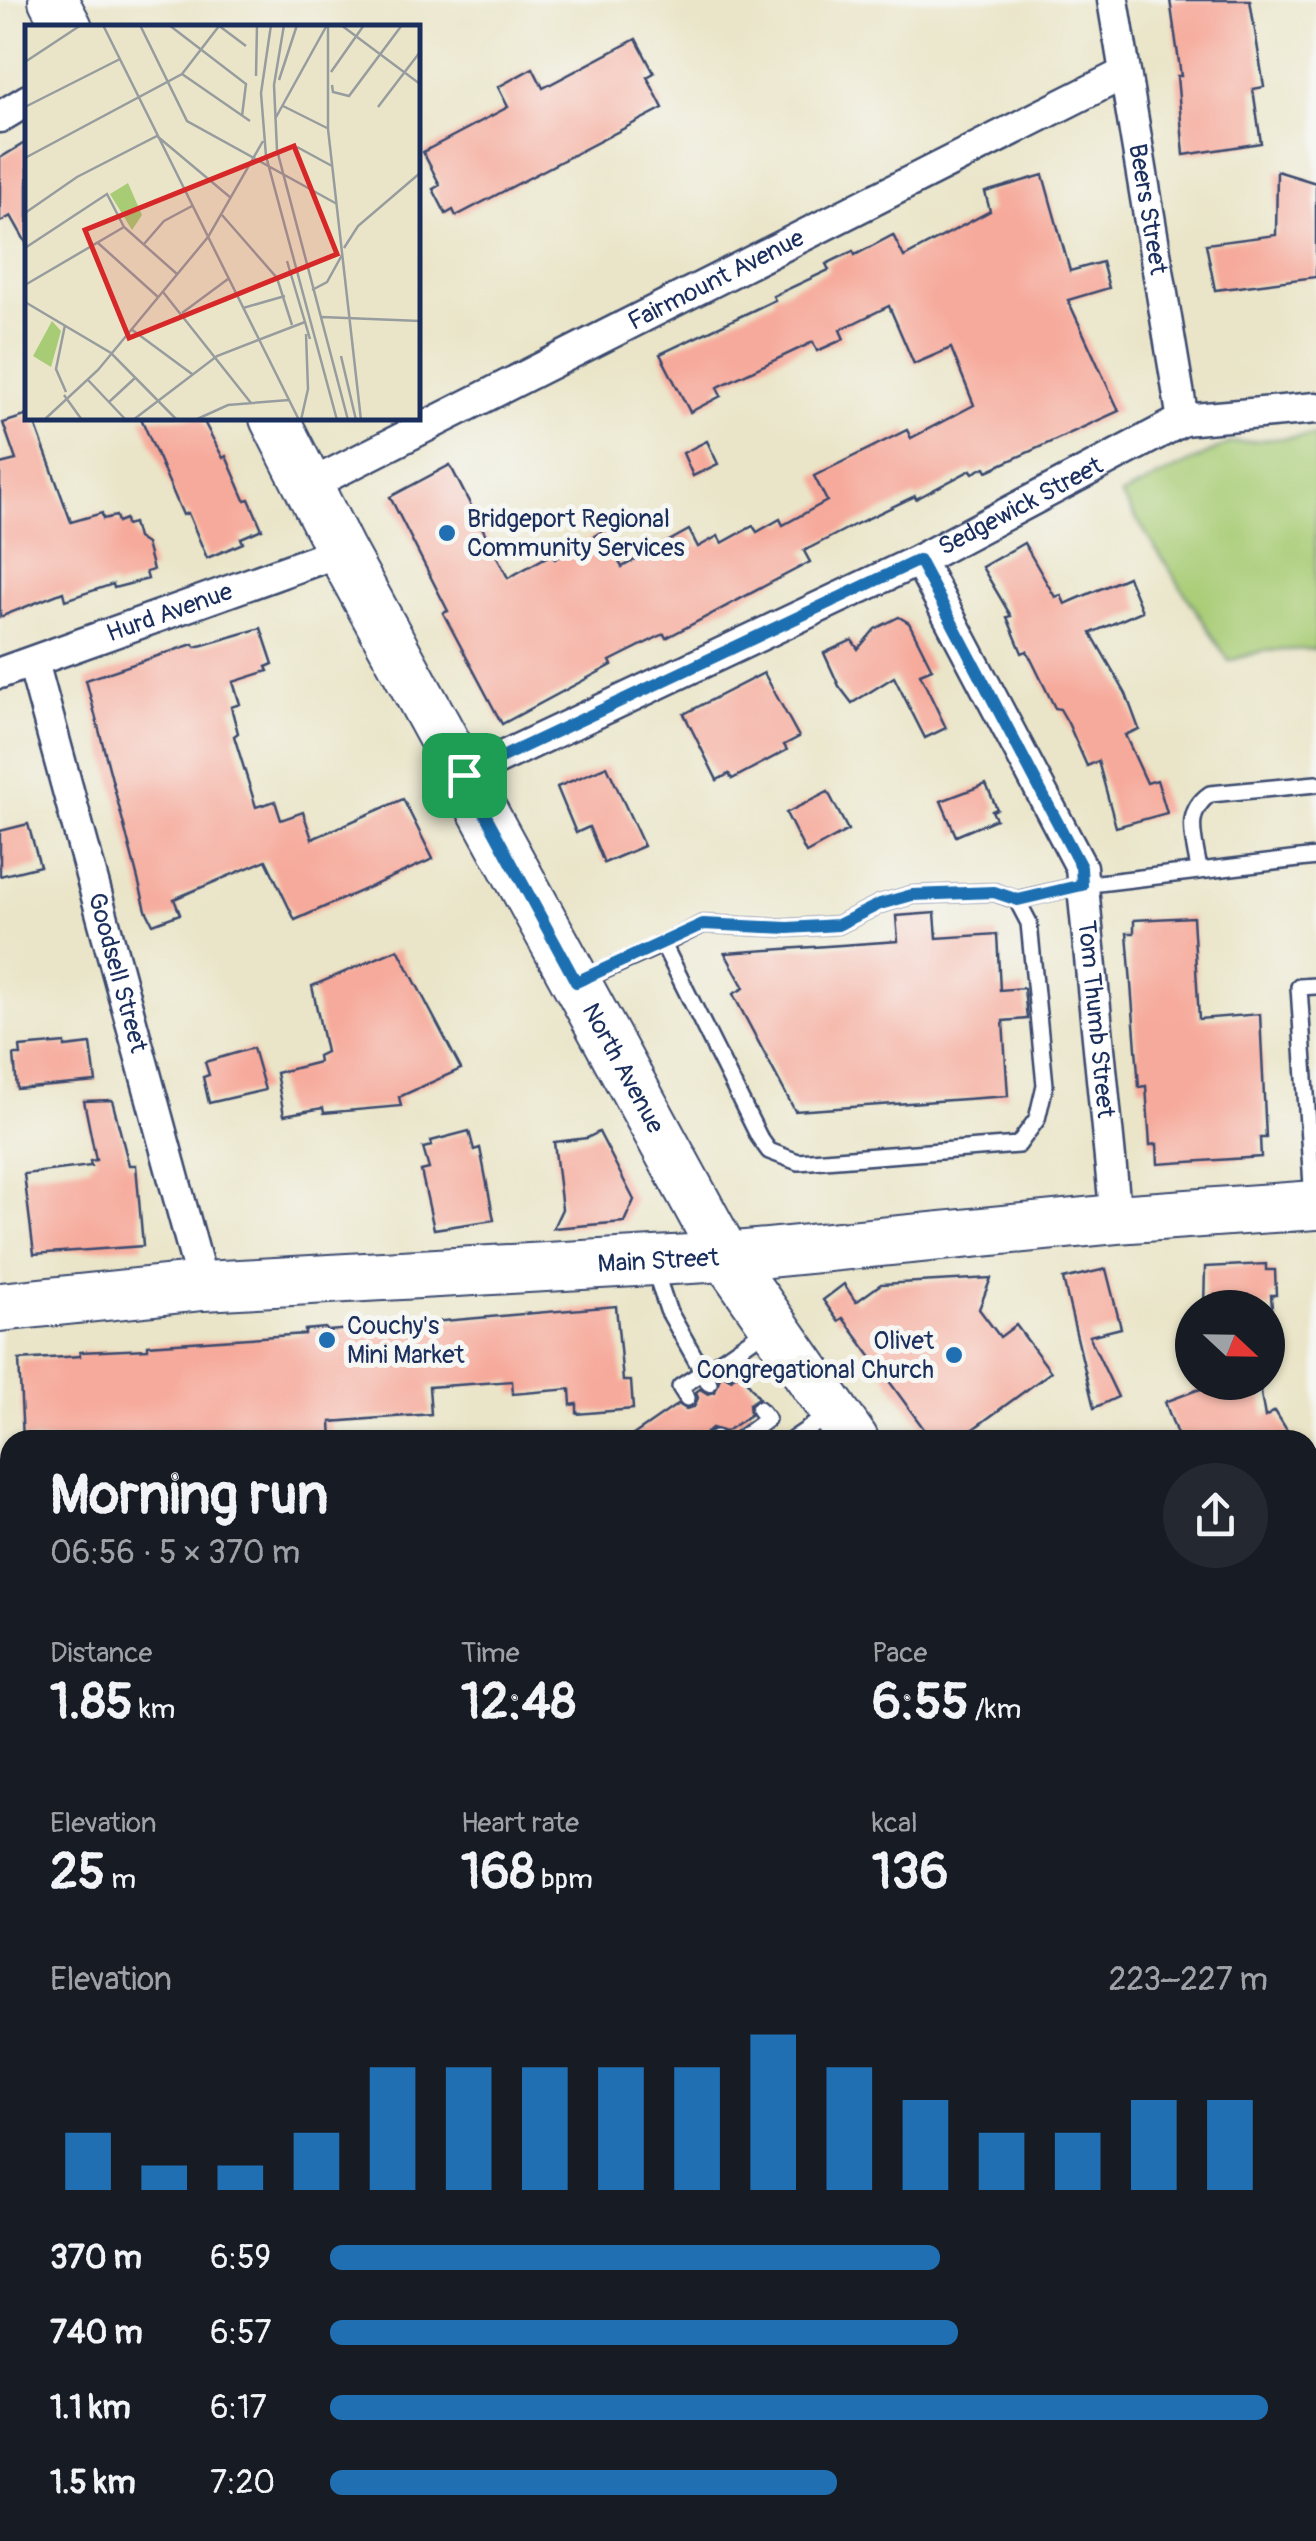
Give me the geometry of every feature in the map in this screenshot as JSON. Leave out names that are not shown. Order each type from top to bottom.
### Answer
[{"type":"main road","points":[[53,0],[66,25]]},
{"type":"main road","name":"North Avenue","points":[[275,420],[341,551],[726,1257],[844,1426]]},
{"type":"main road","name":"Main Street","points":[[0,1307],[203,1286],[726,1257],[1116,1219],[1314,1205]]},
{"type":"street","name":"Beers Street","points":[[1113,0],[1183,420]]},
{"type":"street","name":"Fairmount Avenue","points":[[310,485],[1123,74]]},
{"type":"street","points":[[0,117],[25,102]]},
{"type":"street","name":"Sedgewick Street","points":[[464,775],[919,560],[1183,420],[1316,408]]},
{"type":"street","name":"Hurd Avenue","points":[[0,672],[341,551]]},
{"type":"street","name":"Tom Thumb Street","points":[[919,560],[1081,867],[1116,1219]]},
{"type":"street","name":"Goodsell Street","points":[[33,662],[203,1286]]},
{"type":"lane","points":[[1199,870],[1192,820],[1196,803],[1210,794],[1316,784]]},
{"type":"lane","points":[[576,982],[703,924],[788,928],[838,925],[880,904],[912,895],[994,892],[1018,900],[1082,885],[1316,858]]},
{"type":"lane","points":[[662,944],[769,1151],[798,1162],[1018,1145],[1037,1119],[1045,1086],[1029,923],[1018,900]]},
{"type":"lane","points":[[1314,1205],[1299,987],[1316,986]]},
{"type":"lane","points":[[652,1261],[668,1310],[705,1378]]},
{"type":"lane","points":[[687,1398],[680,1387],[705,1378],[726,1364],[773,1324]]},
{"type":"lane","points":[[749,1430],[767,1419],[758,1409]]},
{"type":"green space","points":[[1316,435],[1316,649],[1262,651],[1229,661],[1121,495],[1230,443]]},
{"type":"building","points":[[1170,0],[1250,0],[1264,87],[1253,89],[1261,143],[1184,155],[1177,76],[1181,76]]},
{"type":"building","points":[[636,39],[654,73],[647,77],[663,108],[456,216],[453,210],[446,214],[433,189],[440,185],[423,152],[508,107],[498,87],[533,68],[543,88]]},
{"type":"building","points":[[25,143],[25,241],[11,216],[0,222],[0,158]]},
{"type":"building","points":[[1277,171],[1316,183],[1316,277],[1215,290],[1206,244],[1276,235]]},
{"type":"building","points":[[1043,175],[1070,271],[1102,262],[1109,288],[1068,300],[1119,411],[987,471],[985,467],[973,473],[971,470],[854,525],[804,551],[810,562],[666,638],[664,634],[610,661],[612,665],[502,724],[443,613],[448,611],[390,497],[450,465],[508,578],[552,554],[555,559],[601,532],[622,567],[689,530],[698,547],[718,536],[722,543],[753,526],[757,532],[780,519],[783,525],[827,501],[814,476],[907,430],[911,438],[974,405],[951,348],[914,364],[889,306],[840,330],[844,339],[817,351],[813,342],[720,386],[717,388],[721,396],[690,412],[660,354],[775,300],[773,296],[829,270],[826,264],[853,251],[855,255],[893,235],[904,257],[990,211],[985,192]]},
{"type":"building","points":[[25,416],[25,420],[34,420],[71,522],[102,513],[103,519],[116,516],[118,522],[125,519],[126,525],[133,523],[137,538],[146,544],[153,570],[146,572],[148,579],[114,588],[113,584],[65,600],[63,592],[0,617],[0,464],[16,460],[3,423]]},
{"type":"building","points":[[142,420],[203,420],[223,458],[226,456],[262,529],[241,538],[243,543],[207,558],[188,513],[183,515]]},
{"type":"building","points":[[707,441],[718,464],[693,476],[683,453]]},
{"type":"building","points":[[1024,543],[1055,597],[1061,595],[1065,604],[1128,577],[1142,611],[1091,633],[1126,694],[1139,729],[1125,735],[1147,783],[1157,780],[1167,813],[1116,827],[1098,761],[1087,766],[1068,723],[1060,709],[1055,708],[1027,651],[1022,653],[1007,617],[1011,616],[982,567]]},
{"type":"building","points":[[899,617],[909,623],[932,669],[920,674],[946,728],[925,738],[894,677],[852,703],[839,686],[824,653],[852,640],[858,649],[875,629]]},
{"type":"building","points":[[261,628],[273,664],[266,667],[268,671],[233,682],[240,704],[231,707],[238,733],[234,736],[256,807],[275,801],[281,820],[303,812],[312,839],[403,799],[433,859],[295,920],[266,860],[174,899],[180,914],[153,924],[146,910],[86,680],[193,644],[196,647]]},
{"type":"building","points":[[764,673],[799,737],[784,745],[787,750],[732,779],[729,774],[717,780],[684,714]]},
{"type":"building","points":[[607,766],[644,846],[604,863],[589,827],[576,833],[557,787]]},
{"type":"building","points":[[986,784],[997,809],[992,811],[996,819],[956,836],[941,801]]},
{"type":"building","points":[[828,792],[848,830],[806,853],[786,813]]},
{"type":"building","points":[[28,824],[40,866],[0,876],[0,831]]},
{"type":"building","points":[[935,913],[937,938],[997,934],[1000,990],[1024,988],[1027,1019],[1003,1021],[1008,1096],[795,1111],[733,994],[744,988],[725,953],[898,941],[896,916]]},
{"type":"building","points":[[1193,917],[1199,1019],[1260,1014],[1266,1138],[1260,1138],[1261,1157],[1158,1164],[1157,1144],[1150,1145],[1146,1086],[1139,1087],[1127,933],[1134,933],[1134,920]]},
{"type":"building","points":[[398,949],[461,1069],[399,1097],[401,1106],[324,1113],[323,1108],[284,1115],[276,1073],[319,1062],[318,1056],[326,1052],[312,986]]},
{"type":"building","points":[[65,1043],[65,1047],[91,1044],[96,1082],[17,1089],[14,1055],[21,1055],[20,1047]]},
{"type":"building","points":[[253,1048],[265,1090],[209,1103],[203,1077],[209,1075],[205,1062]]},
{"type":"building","points":[[112,1100],[129,1165],[136,1165],[143,1246],[34,1254],[24,1174],[91,1166],[90,1161],[96,1160],[84,1101]]},
{"type":"building","points":[[469,1131],[474,1150],[480,1148],[494,1220],[434,1229],[421,1171],[429,1169],[423,1148],[432,1146],[431,1141]]},
{"type":"building","points":[[599,1132],[634,1200],[624,1222],[553,1228],[562,1209],[554,1142],[587,1138]]},
{"type":"building","points":[[1266,1264],[1266,1270],[1275,1270],[1276,1290],[1204,1290],[1205,1267]]},
{"type":"building","points":[[1106,1269],[1121,1328],[1089,1336],[1118,1397],[1094,1408],[1063,1279]]},
{"type":"building","name":"Olivet Congregational Church","points":[[991,1278],[979,1309],[1000,1337],[1016,1325],[1051,1372],[972,1430],[925,1430],[843,1318],[838,1321],[823,1300],[844,1284],[856,1302],[881,1284]]},
{"type":"building","points":[[616,1306],[623,1381],[631,1381],[633,1409],[577,1414],[577,1404],[571,1405],[570,1389],[513,1394],[512,1381],[429,1387],[431,1414],[331,1422],[331,1430],[22,1430],[19,1360],[148,1349],[148,1345],[305,1334],[305,1330],[325,1328],[328,1331]]},
{"type":"building","points":[[740,1372],[759,1398],[749,1404],[750,1415],[728,1430],[640,1430],[678,1404],[686,1409],[694,1407],[696,1392],[715,1392],[721,1374],[731,1379]]},
{"type":"building","points":[[1175,1398],[1262,1400],[1265,1417],[1275,1411],[1287,1430],[1175,1430],[1165,1402]]},
{"type":"place","name":"Bridgeport Regional Community Services","points":[[447,533]]},
{"type":"place","name":"Couchy's Mini Market","points":[[327,1340]]},
{"type":"place","name":"Olivet Congregational Church","points":[[954,1355]]},
{"type":"route","points":[[919,560],[1081,867],[1082,885],[1018,900],[994,892],[912,895],[880,904],[838,925],[788,928],[703,924],[576,982],[464,775],[919,560]]}]
